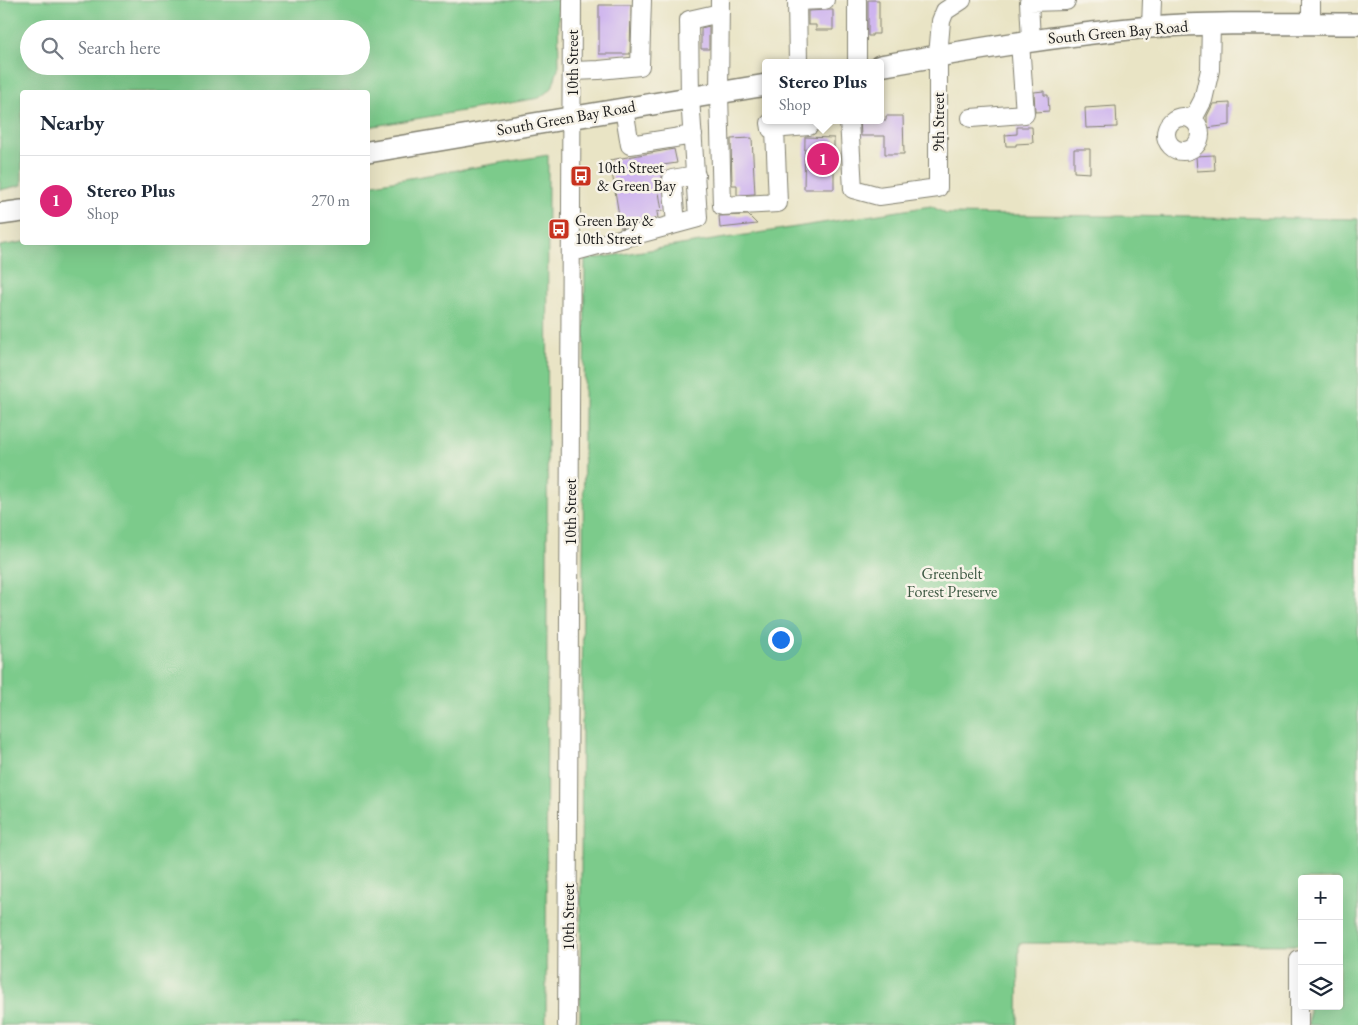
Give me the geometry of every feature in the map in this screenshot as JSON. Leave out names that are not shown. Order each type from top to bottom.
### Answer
[{"type":"main road","name":"South Green Bay Road","points":[[884,65],[1025,41],[1151,27],[1211,24],[1358,24]]},
{"type":"main road","name":"South Green Bay Road","points":[[370,152],[762,86]]},
{"type":"main road","points":[[0,214],[20,211]]},
{"type":"street","name":"10th Street","points":[[567,1025],[572,0]]},
{"type":"street","points":[[572,71],[640,66],[642,0]]},
{"type":"street","points":[[798,59],[796,0],[825,0]]},
{"type":"street","points":[[857,0],[857,59]]},
{"type":"street","name":"9th Street","points":[[850,124],[853,189],[878,196],[938,188],[938,56],[941,22],[945,11],[962,0]]},
{"type":"street","points":[[1151,27],[1152,0]]},
{"type":"street","points":[[1311,0],[1311,24]]},
{"type":"street","points":[[971,118],[1025,114],[1025,41],[1029,2],[1066,1]]},
{"type":"street","points":[[572,252],[698,218],[690,97],[689,20],[720,7],[718,93],[722,206],[778,203],[772,124],[809,126],[809,124]]},
{"type":"street","points":[[1193,119],[1203,100],[1210,70],[1211,24]]},
{"type":"street","points":[[624,109],[630,145],[693,136]]},
{"type":"street","points":[[676,224],[672,179],[696,175]]},
{"type":"street","points":[[1299,965],[1299,1025]]},
{"type":"green space","points":[[0,0],[558,0],[559,66],[552,88],[539,98],[370,127],[370,90],[20,90],[20,185],[0,190]]},
{"type":"green space","points":[[548,155],[546,1025],[0,1025],[0,246],[20,243],[20,245],[370,245],[370,185]]},
{"type":"green space","name":"Greenbelt Forest Preserve","points":[[931,206],[946,214],[1358,219],[1358,1025],[1309,1025],[1309,1010],[1343,1010],[1343,875],[1298,875],[1298,945],[1019,943],[1018,1025],[580,1025],[585,260]]},
{"type":"building","points":[[868,0],[879,0],[879,34],[872,34],[872,36],[868,36]]},
{"type":"building","points":[[599,5],[631,5],[630,54],[599,54]]},
{"type":"building","points":[[833,10],[833,30],[816,30],[816,25],[808,25],[808,11]]},
{"type":"building","points":[[709,26],[709,49],[701,49],[701,28]]},
{"type":"building","points":[[1044,91],[1044,95],[1048,95],[1049,111],[1035,112],[1034,92]]},
{"type":"building","points":[[1230,103],[1230,125],[1207,128],[1207,116],[1213,104]]},
{"type":"building","points":[[1116,106],[1117,127],[1086,128],[1085,108]]},
{"type":"building","points":[[886,116],[903,116],[904,154],[885,154],[885,136],[861,136],[860,124],[884,124],[884,120],[886,120]]},
{"type":"building","points":[[1017,127],[1032,127],[1033,143],[1006,146],[1005,135],[1017,134]]},
{"type":"building","points":[[805,137],[834,138],[834,189],[804,189]]},
{"type":"building","points":[[752,138],[755,194],[737,195],[737,185],[732,185],[731,139]]},
{"type":"building","points":[[674,149],[677,163],[663,165],[662,185],[658,186],[662,211],[657,212],[658,218],[621,228],[610,160]]},
{"type":"building","points":[[1074,149],[1090,149],[1090,173],[1074,172]]},
{"type":"building","points":[[1214,155],[1215,170],[1197,171],[1196,156]]},
{"type":"building","points":[[748,215],[757,224],[720,228],[719,216]]},
{"type":"place","name":"Stereo Plus","points":[[823,159]]},
{"type":"place","name":"10th Street & Green Bay","points":[[581,176]]},
{"type":"place","name":"Green Bay & 10th Street","points":[[559,229]]}]
